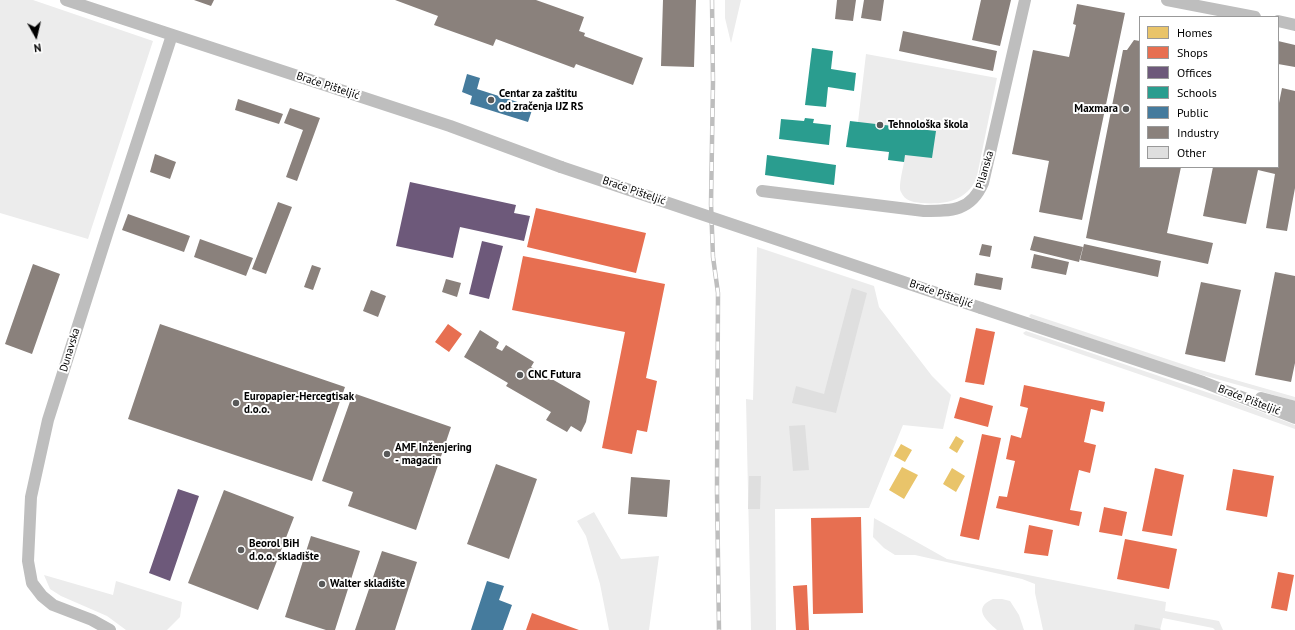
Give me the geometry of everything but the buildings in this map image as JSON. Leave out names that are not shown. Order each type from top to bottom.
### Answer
[{"type":"street","name":"Braće Pišteljić","points":[[66,0],[450,126],[561,167],[1203,382],[1295,418]]},
{"type":"street","name":"Pilanska","points":[[762,191],[924,211],[956,208],[966,205],[974,200],[980,192],[983,183],[1025,0]]},
{"type":"street","points":[[1167,0],[1250,16]]},
{"type":"street","points":[[1279,21],[1295,25]]},
{"type":"street","name":"Dunavska","points":[[110,630],[92,620],[53,604],[42,596],[32,582],[28,561],[31,498],[50,413],[172,35]]},
{"type":"street","name":"Braće Pišteljić","points":[[1203,382],[1295,407]]},
{"type":"shaded area","points":[[0,0],[33,0],[153,41],[88,239],[0,213]]},
{"type":"shaded area","points":[[725,0],[741,0],[731,43],[725,18]]},
{"type":"shaded area","points":[[866,54],[997,78],[977,176],[968,191],[962,196],[947,202],[921,203],[907,199],[903,195],[900,190],[900,186],[904,162],[858,122]]},
{"type":"shaded area","points":[[757,247],[874,286],[879,307],[932,376],[951,395],[943,429],[903,425],[869,508],[775,509],[776,630],[751,630],[746,399],[753,400]]},
{"type":"shaded area","points":[[1031,314],[1197,369],[1295,397],[1295,401],[1174,367],[1031,318],[1029,316]]},
{"type":"shaded area","points":[[1026,331],[1230,400],[1295,425],[1295,429],[1025,335],[1023,333]]},
{"type":"shaded area","points":[[594,512],[621,559],[659,556],[649,630],[609,630],[600,584],[586,536],[577,521]]},
{"type":"shaded area","points":[[874,518],[947,559],[1166,602],[1165,611],[1219,621],[1223,630],[1215,630],[1213,628],[1163,618],[1160,630],[1043,630],[1035,593],[1035,584],[1022,579],[915,555],[895,555],[884,548],[873,537]]},
{"type":"shaded area","points":[[44,575],[113,595],[116,581],[182,602],[180,617],[167,630],[126,630],[107,616],[61,596],[50,589]]},
{"type":"shaded area","points":[[993,599],[1010,601],[1019,615],[1024,630],[997,630],[985,618],[982,610],[983,606]]},
{"type":"railway","points":[[712,0],[713,82],[711,204],[713,257],[718,293],[717,490],[719,630]]},
{"type":"place","name":"Centar za zaštitu od zračenja IJZ RS","points":[[491,100]]},
{"type":"place","name":"Maxmara","points":[[1126,109]]},
{"type":"place","name":"Tehnološka škola","points":[[880,125]]},
{"type":"place","name":"CNC Futura","points":[[520,375]]},
{"type":"place","name":"Europapier-Hercegtisak d.o.o.","points":[[236,403]]},
{"type":"place","name":"AMF Inženjering - magacin","points":[[387,454]]},
{"type":"place","name":"Beorol BiH d.o.o. skladište","points":[[241,550]]},
{"type":"place","name":"Walter skladište","points":[[322,584]]}]
